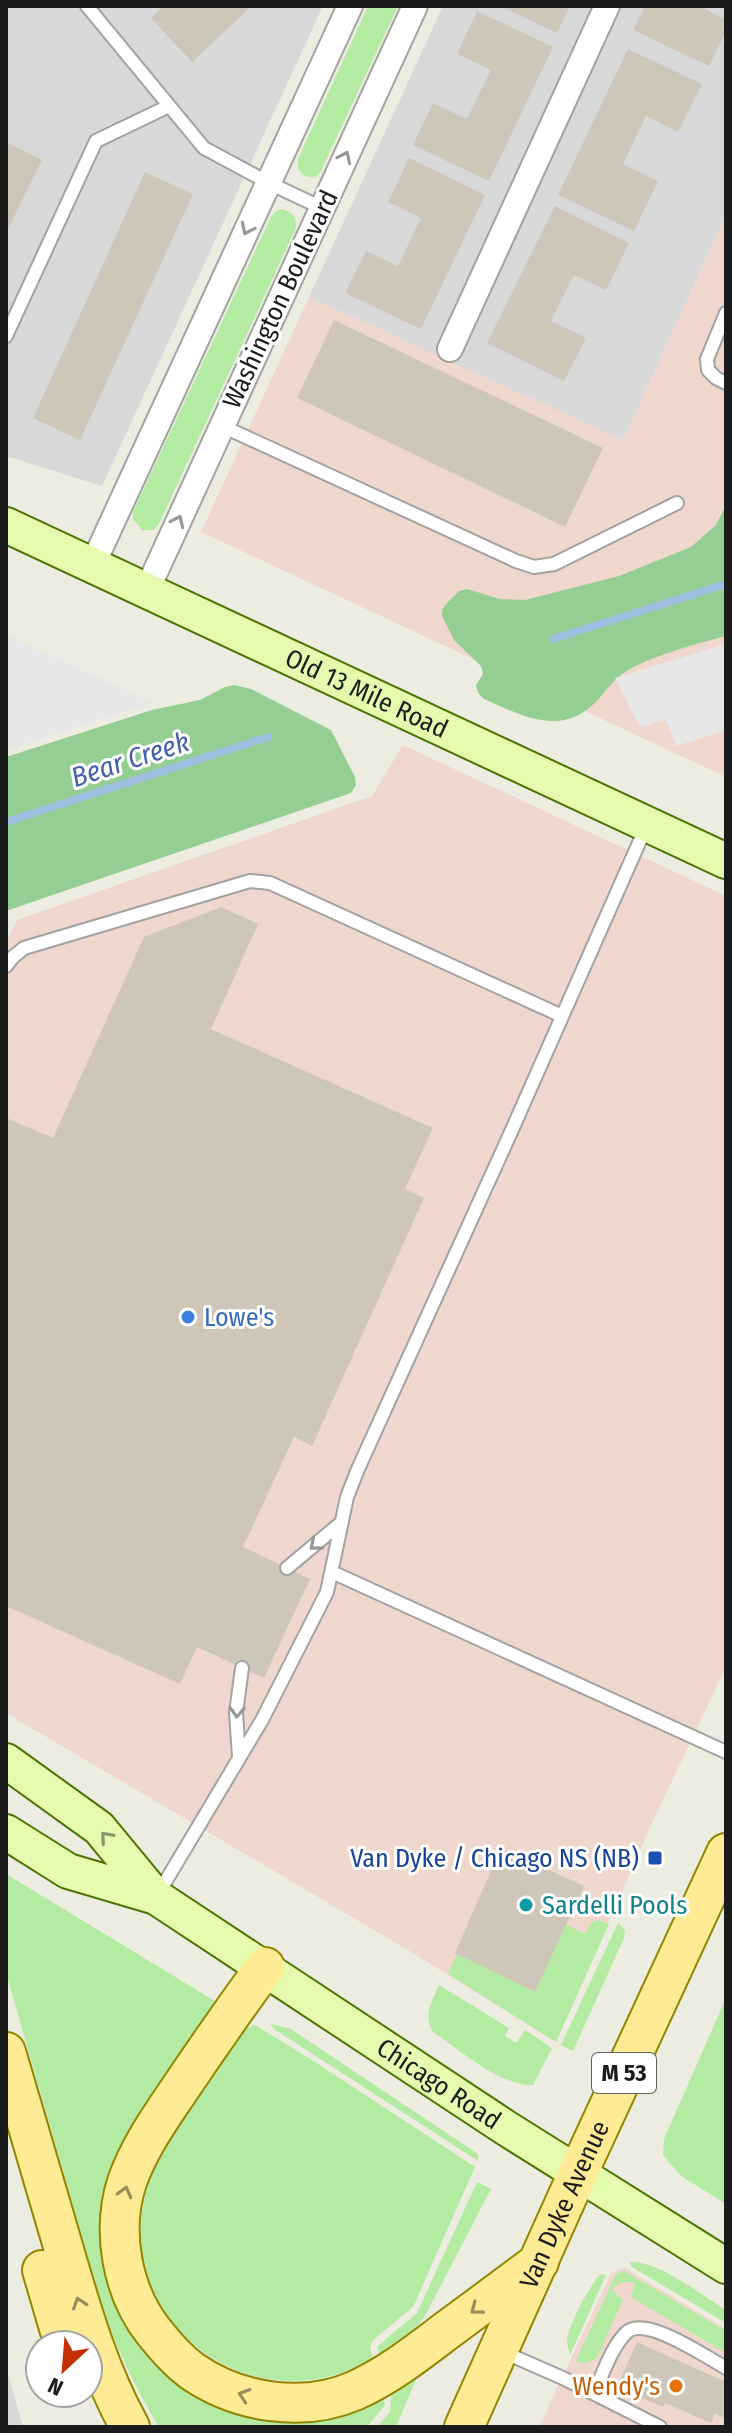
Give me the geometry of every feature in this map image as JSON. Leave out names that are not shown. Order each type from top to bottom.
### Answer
[{"type":"main road","name":"Old 13 Mile Road","points":[[6,525],[726,861]]},
{"type":"main road","name":"Chicago Road","points":[[6,1761],[99,1828],[156,1897]]},
{"type":"main road","name":"Chicago Road","points":[[6,1832],[68,1871],[156,1897],[726,2266]]},
{"type":"main road","name":"Van Dyke Avenue","points":[[464,2427],[726,1853]]},
{"type":"main road","points":[[265,1967],[154,2128],[127,2182],[120,2228],[122,2257],[130,2290],[146,2321],[168,2349],[192,2370],[220,2387],[255,2399],[289,2403],[323,2401],[354,2391],[404,2363],[539,2262]]},
{"type":"main road","points":[[6,2052],[78,2300],[96,2352],[130,2427]]},
{"type":"main road","points":[[6,2144],[59,2329]]},
{"type":"main road","points":[[92,2409],[101,2427]]},
{"type":"street","points":[[92,566],[350,6]]},
{"type":"street","name":"Washington Boulevard","points":[[146,592],[415,6]]},
{"type":"street","points":[[450,349],[607,6]]},
{"type":"lane","points":[[87,6],[204,148],[322,208]]},
{"type":"lane","points":[[6,336],[96,141],[169,106]]},
{"type":"lane","points":[[726,313],[707,359],[708,370],[726,383]]},
{"type":"lane","points":[[222,426],[534,567],[554,564],[677,503]]},
{"type":"lane","points":[[156,1897],[262,1720],[327,1592],[347,1497],[358,1469],[647,824]]},
{"type":"lane","points":[[6,966],[24,948],[250,881],[259,881],[270,883],[562,1016]]},
{"type":"lane","points":[[287,1568],[342,1522]]},
{"type":"lane","points":[[332,1572],[726,1752]]},
{"type":"lane","points":[[239,1757],[236,1713],[242,1668]]},
{"type":"lane","points":[[594,2393],[619,2342],[628,2330],[639,2326],[665,2335],[726,2368]]},
{"type":"lane","points":[[499,2350],[660,2427]]},
{"type":"shaded area","points":[[6,6],[323,6],[102,486],[6,456]]},
{"type":"shaded area","points":[[443,6],[726,6],[726,215],[623,441],[309,297]]},
{"type":"shaded area","points":[[726,215],[726,777],[201,532],[309,297],[623,440]]},
{"type":"shaded area","points":[[6,634],[153,703],[6,750]]},
{"type":"shaded area","points":[[726,644],[726,730],[676,746],[666,720],[640,727],[615,678]]},
{"type":"shaded area","points":[[403,745],[726,896],[726,1667],[652,1823],[556,2042],[408,1950],[6,1713],[6,942],[17,920],[372,796]]},
{"type":"shaded area","points":[[625,2268],[726,2329],[726,2427],[539,2427],[611,2273]]},
{"type":"shaded area","points":[[6,2367],[23,2427],[6,2427]]},
{"type":"green space","points":[[368,6],[398,6],[321,171],[317,176],[305,176],[298,168],[298,159]]},
{"type":"green space","points":[[282,209],[293,216],[296,228],[159,524],[154,530],[142,530],[133,519],[133,512],[271,217]]},
{"type":"green space","points":[[726,495],[726,636],[631,668],[617,678],[588,709],[562,720],[549,721],[522,715],[484,699],[478,693],[476,685],[483,674],[481,666],[454,640],[442,616],[442,610],[459,591],[467,589],[500,599],[525,600],[619,576],[691,547],[716,525],[725,507]]},
{"type":"green space","points":[[234,685],[251,689],[331,730],[355,777],[356,785],[351,793],[6,911],[6,757],[152,710],[200,700]]},
{"type":"green space","points":[[6,1874],[220,2006],[127,2136],[107,2180],[102,2214],[106,2268],[112,2295],[127,2326],[147,2354],[172,2377],[201,2396],[266,2418],[301,2421],[336,2419],[353,2413],[382,2393],[385,2405],[367,2427],[159,2427],[129,2373],[105,2316],[6,1973]]},
{"type":"green space","points":[[597,1920],[609,1924],[556,2042],[448,1974],[457,1954],[535,1992],[566,1924],[585,1934],[591,1923]]},
{"type":"green space","points":[[618,1923],[625,1930],[624,1938],[573,2051],[561,2045]]},
{"type":"green space","points":[[439,1985],[509,2028],[505,2036],[516,2043],[525,2030],[552,2048],[533,2085],[507,2080],[433,2032],[429,2014]]},
{"type":"green space","points":[[726,1998],[726,2204],[681,2176],[663,2155],[664,2139]]},
{"type":"green space","points":[[271,2024],[291,2029],[478,2154],[478,2161],[274,2029]]},
{"type":"green space","points":[[255,2025],[475,2167],[413,2307],[373,2340],[370,2348],[373,2358],[331,2376],[288,2381],[247,2374],[209,2356],[178,2329],[155,2294],[142,2253],[146,2192],[163,2150],[218,2055],[234,2037]]},
{"type":"green space","points":[[477,2182],[491,2189],[425,2316],[404,2344],[380,2356],[377,2348],[380,2344],[417,2313]]},
{"type":"green space","points":[[629,2262],[653,2267],[679,2280],[726,2310],[726,2323],[632,2267]]},
{"type":"green space","points":[[624,2271],[726,2331],[726,2353],[631,2297],[635,2283],[625,2282],[612,2290],[623,2300],[598,2356],[588,2363],[576,2361],[616,2274]]},
{"type":"green space","points":[[601,2274],[606,2275],[570,2355],[567,2343],[570,2327]]},
{"type":"green space","points":[[418,2375],[396,2427],[377,2427],[390,2412],[392,2388]]},
{"type":"building","points":[[164,6],[252,6],[192,62],[151,18]]},
{"type":"building","points":[[500,6],[570,6],[557,33]]},
{"type":"building","points":[[645,6],[700,6],[726,20],[726,31],[709,66],[633,30]]},
{"type":"building","points":[[477,11],[553,47],[489,181],[413,145],[433,103],[467,119],[491,70],[457,54]]},
{"type":"building","points":[[628,49],[702,84],[678,132],[646,116],[623,164],[658,181],[634,231],[558,195]]},
{"type":"building","points":[[6,142],[42,160],[6,233]]},
{"type":"building","points":[[409,158],[485,195],[421,329],[345,293],[366,251],[398,266],[421,218],[388,202]]},
{"type":"building","points":[[145,172],[193,194],[80,440],[33,418]]},
{"type":"building","points":[[555,206],[629,243],[606,290],[574,275],[551,321],[586,338],[564,381],[487,343]]},
{"type":"building","points":[[334,320],[603,448],[565,527],[297,398]]},
{"type":"building","name":"Lowe's","points":[[221,907],[258,924],[211,1029],[433,1128],[405,1189],[424,1198],[312,1446],[294,1437],[243,1547],[310,1579],[264,1678],[197,1647],[180,1684],[6,1606],[6,1118],[53,1138],[144,937]]},
{"type":"building","name":"Sardelli Pools","points":[[501,1848],[584,1886],[535,1992],[455,1953]]},
{"type":"building","name":"Wendy's","points":[[637,2342],[726,2382],[726,2419],[715,2413],[711,2423],[665,2403],[663,2407],[638,2396],[640,2391],[619,2382]]},
{"type":"waterway","name":"Bear Creek","points":[[553,639],[726,584]]},
{"type":"waterway","name":"Bear Creek","points":[[6,822],[268,737]]},
{"type":"place","name":"Lowe's","points":[[188,1317]]},
{"type":"place","name":"Van Dyke / Chicago NS (NB)","points":[[655,1858]]},
{"type":"place","name":"Sardelli Pools","points":[[526,1905]]},
{"type":"place","name":"Wendy's","points":[[676,2386]]}]
